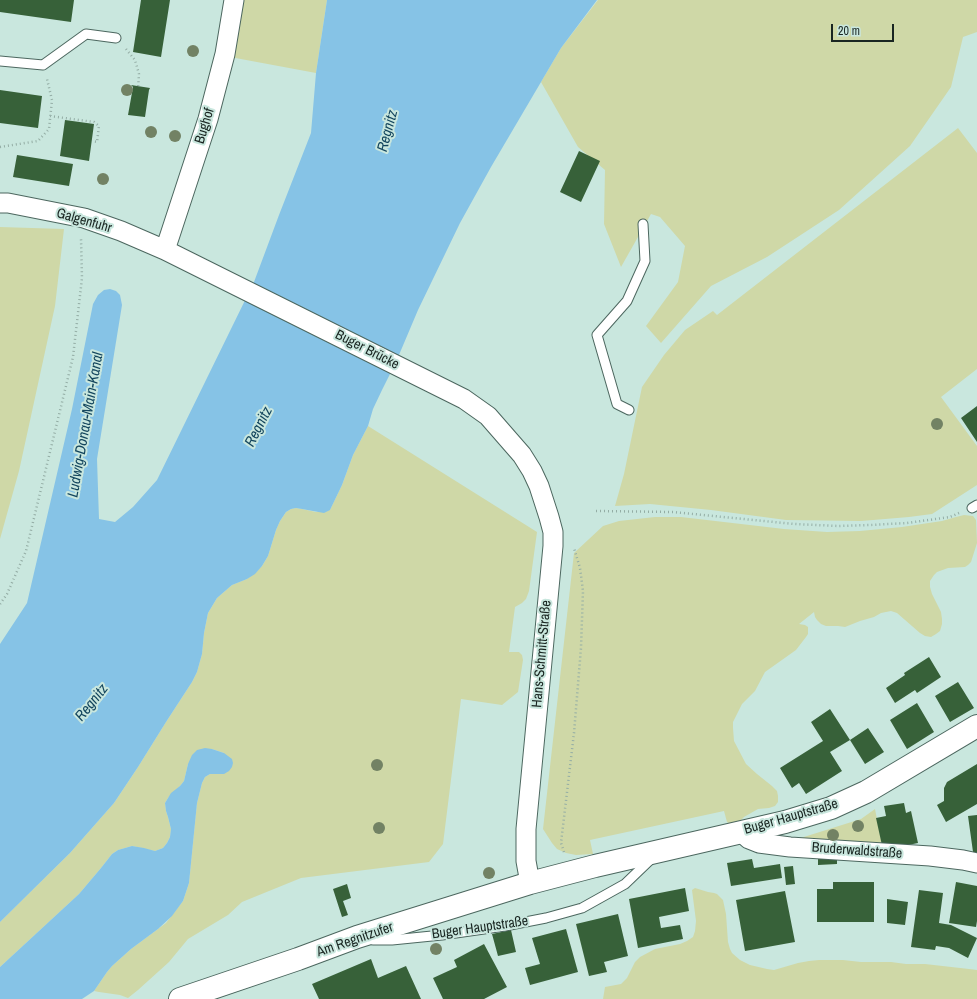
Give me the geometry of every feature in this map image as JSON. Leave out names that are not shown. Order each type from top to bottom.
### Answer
[{"type":"street","name":"Bughof","points":[[165,250],[208,120],[225,54],[234,0]]},
{"type":"street","name":"Galgenfuhr","points":[[0,203],[8,203],[84,218],[122,231],[165,250]]},
{"type":"street","name":"Buger Brücke","points":[[165,250],[220,276],[464,399],[488,416],[506,436]]},
{"type":"street","name":"Hans-Schmitt-Straße","points":[[506,436],[522,455],[532,471],[548,512],[553,532],[553,546],[526,829],[526,861],[530,883]]},
{"type":"street","name":"Buger Hauptstraße","points":[[530,883],[569,872],[785,822],[831,808],[866,792],[977,726]]},
{"type":"street","name":"Bruderwaldstraße","points":[[741,832],[749,839],[759,843],[774,845],[930,856],[977,863]]},
{"type":"street","name":"Am Regnitzufer","points":[[180,999],[351,940],[530,883]]},
{"type":"lane","points":[[0,61],[43,65],[86,34],[116,38]]},
{"type":"lane","points":[[629,410],[617,404],[598,335],[627,301],[645,262],[643,224]]},
{"type":"lane","name":"Buger Hauptstraße","points":[[351,940],[392,940],[435,936],[505,926],[546,918],[582,908],[625,884],[659,851]]},
{"type":"path","points":[[116,38],[135,60],[139,74],[138,89]]},
{"type":"path","points":[[0,147],[38,141],[49,129],[52,100],[43,65]]},
{"type":"path","points":[[50,116],[94,122],[99,126],[97,142],[92,141]]},
{"type":"path","points":[[0,604],[7,594],[26,551],[73,357],[82,278],[80,230],[84,218]]},
{"type":"path","points":[[596,511],[673,512],[794,524],[870,526],[950,517],[975,506]]},
{"type":"path","points":[[569,872],[561,843],[574,734],[581,648],[583,591],[580,568],[573,545]]},
{"type":"green space","points":[[239,0],[327,0],[316,73],[230,57]]},
{"type":"green space","points":[[598,0],[977,0],[977,32],[963,37],[951,87],[910,146],[839,210],[767,257],[711,286],[661,343],[646,326],[678,282],[685,246],[660,217],[651,214],[621,267],[604,224],[605,170],[578,147],[541,82],[561,48]]},
{"type":"green space","points":[[958,128],[977,153],[977,369],[941,397],[977,446],[977,485],[932,514],[861,521],[786,520],[650,504],[615,506],[624,474],[642,387],[664,355],[685,330],[713,311],[717,315]]},
{"type":"green space","points":[[0,227],[64,229],[55,306],[19,471],[0,539]]},
{"type":"green space","points":[[368,426],[537,532],[529,591],[526,599],[515,607],[509,652],[519,652],[522,655],[523,660],[518,692],[502,705],[461,699],[443,844],[429,862],[301,878],[242,902],[228,915],[188,939],[169,962],[128,998],[120,995],[94,991],[112,966],[131,949],[166,923],[183,901],[189,883],[197,803],[202,783],[205,777],[210,774],[224,774],[224,753],[212,749],[188,764],[184,781],[165,803],[171,829],[170,837],[163,848],[155,851],[132,846],[118,850],[112,854],[79,894],[0,967],[0,922],[70,853],[114,803],[192,682],[197,672],[202,654],[208,613],[217,598],[232,585],[247,579],[262,566],[268,556],[280,521],[286,512],[296,508],[316,512],[330,510],[342,485],[353,455]]},
{"type":"green space","points":[[964,515],[973,516],[976,520],[977,543],[971,562],[965,567],[948,568],[937,572],[930,581],[932,594],[941,612],[942,624],[940,631],[931,637],[925,636],[897,613],[891,611],[881,613],[845,627],[826,626],[821,624],[815,617],[814,612],[799,624],[808,627],[808,634],[796,650],[765,672],[755,691],[742,704],[733,722],[734,741],[746,764],[777,791],[778,802],[775,806],[758,809],[744,817],[738,825],[733,826],[727,822],[724,811],[590,840],[593,854],[576,855],[566,853],[557,849],[552,843],[543,829],[574,553],[603,526],[619,521],[655,517],[681,517],[784,529],[827,532],[860,531],[942,521]]},
{"type":"green space","points":[[875,809],[883,850],[788,842],[861,819]]},
{"type":"green space","points":[[695,888],[717,894],[723,900],[730,949],[732,953],[740,960],[750,965],[774,970],[809,961],[843,960],[925,964],[977,970],[977,999],[603,999],[605,987],[621,984],[627,978],[635,962],[640,957],[655,949],[680,944],[693,937],[696,921],[692,890]]},
{"type":"water","points":[[327,0],[597,0],[561,48],[460,223],[373,409],[368,426],[353,455],[342,485],[330,510],[324,513],[296,508],[286,512],[276,530],[268,556],[262,566],[255,574],[232,585],[217,598],[208,613],[202,654],[197,672],[192,682],[114,803],[70,853],[0,922],[0,644],[27,603],[72,409],[93,304],[98,295],[104,290],[110,289],[116,291],[120,295],[122,305],[97,459],[99,519],[115,522],[133,507],[157,480],[254,282],[311,133],[316,73]]},
{"type":"water","points":[[205,748],[224,753],[232,759],[233,763],[229,771],[224,774],[210,774],[205,777],[202,783],[197,803],[189,883],[183,901],[172,916],[112,966],[94,991],[82,999],[0,999],[0,967],[79,894],[112,854],[118,850],[132,846],[155,851],[163,848],[170,837],[171,829],[165,803],[171,793],[184,781],[192,755],[197,750]]},
{"type":"building","points":[[0,0],[74,0],[71,22],[0,12]]},
{"type":"building","points":[[141,0],[170,0],[161,57],[133,52]]},
{"type":"building","points":[[131,85],[150,88],[145,117],[128,115],[133,87]]},
{"type":"building","points":[[0,90],[42,96],[38,128],[0,123]]},
{"type":"building","points":[[65,120],[94,124],[89,161],[60,156]]},
{"type":"building","points":[[579,151],[600,161],[581,202],[560,192]]},
{"type":"building","points":[[17,155],[73,164],[69,186],[13,177]]},
{"type":"building","points":[[977,406],[977,442],[961,418]]},
{"type":"building","points":[[929,657],[941,677],[917,693],[915,690],[895,703],[886,688],[905,675],[904,673]]},
{"type":"building","points":[[958,682],[974,708],[950,722],[935,696]]},
{"type":"building","points":[[917,703],[934,732],[907,749],[890,720]]},
{"type":"building","points":[[830,709],[850,740],[830,752],[842,771],[806,794],[799,783],[792,788],[780,768],[823,741],[811,722]]},
{"type":"building","points":[[868,728],[884,752],[865,764],[850,740]]},
{"type":"building","points":[[977,764],[977,804],[946,822],[937,805],[944,801],[944,788],[947,782]]},
{"type":"building","points":[[904,803],[906,813],[911,811],[918,843],[883,850],[876,818],[886,816],[884,806]]},
{"type":"building","points":[[977,815],[977,859],[974,859],[968,816]]},
{"type":"building","points":[[818,855],[837,855],[837,864],[818,865]]},
{"type":"building","points":[[752,859],[754,868],[780,864],[782,878],[731,886],[727,863]]},
{"type":"building","points":[[793,866],[795,884],[786,885],[784,867]]},
{"type":"building","points":[[833,882],[874,882],[874,922],[817,922],[817,889],[833,889]]},
{"type":"building","points":[[956,882],[977,886],[976,927],[949,923]]},
{"type":"building","points":[[347,884],[351,898],[343,901],[348,915],[342,917],[333,889]]},
{"type":"building","points":[[685,888],[689,911],[659,917],[661,928],[680,925],[683,939],[638,948],[629,899]]},
{"type":"building","points":[[919,890],[943,893],[939,923],[951,925],[977,938],[968,958],[949,948],[936,946],[935,950],[911,947]]},
{"type":"building","points":[[785,891],[795,942],[745,951],[736,900]]},
{"type":"building","points":[[887,899],[908,902],[905,925],[887,923]]},
{"type":"building","points":[[618,914],[628,956],[604,962],[607,972],[589,976],[576,924]]},
{"type":"building","points":[[566,929],[578,972],[530,985],[525,968],[540,964],[532,938]]},
{"type":"building","points":[[511,930],[516,952],[498,956],[492,934]]},
{"type":"building","points":[[484,944],[507,987],[484,999],[443,999],[433,978],[457,967],[454,960]]},
{"type":"building","points":[[371,959],[378,978],[406,966],[421,999],[319,999],[312,984]]},
{"type":"water label","name":"Regnitz","points":[[388,131]]},
{"type":"water label","name":"Ludwig-Donau-Main-Kanal","points":[[86,425]]},
{"type":"water label","name":"Regnitz","points":[[259,427]]},
{"type":"water label","name":"Regnitz","points":[[92,703]]}]
